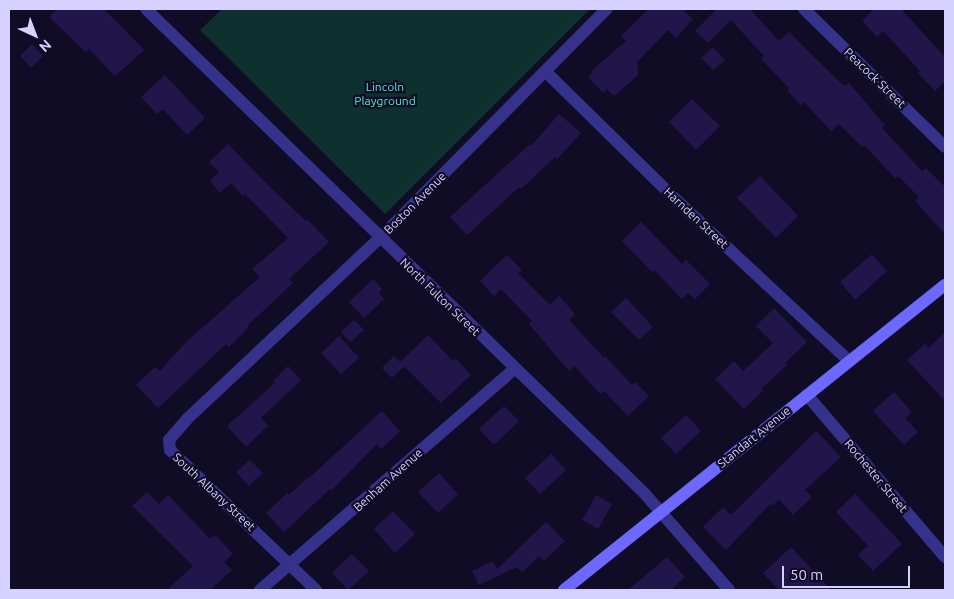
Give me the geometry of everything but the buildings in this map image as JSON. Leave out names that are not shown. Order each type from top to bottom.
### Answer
[{"type":"street","name":"North Fulton Street","points":[[146,9],[662,513],[729,590]]},
{"type":"street","name":"Boston Avenue","points":[[218,390],[380,238],[607,9]]},
{"type":"street","name":"Peacock Street","points":[[804,9],[945,147]]},
{"type":"street","name":"Harnden Street","points":[[545,71],[671,195],[849,361]]},
{"type":"street","name":"Standart Avenue","points":[[564,590],[945,285]]},
{"type":"street","name":"Benham Avenue","points":[[260,590],[515,368]]},
{"type":"street","name":"South Albany Street","points":[[218,390],[187,418],[169,440],[168,446],[316,590]]},
{"type":"street","name":"Rochester Street","points":[[808,395],[945,557]]},
{"type":"green space","name":"Lincoln Playground","points":[[222,9],[590,9],[385,214],[200,30]]}]
